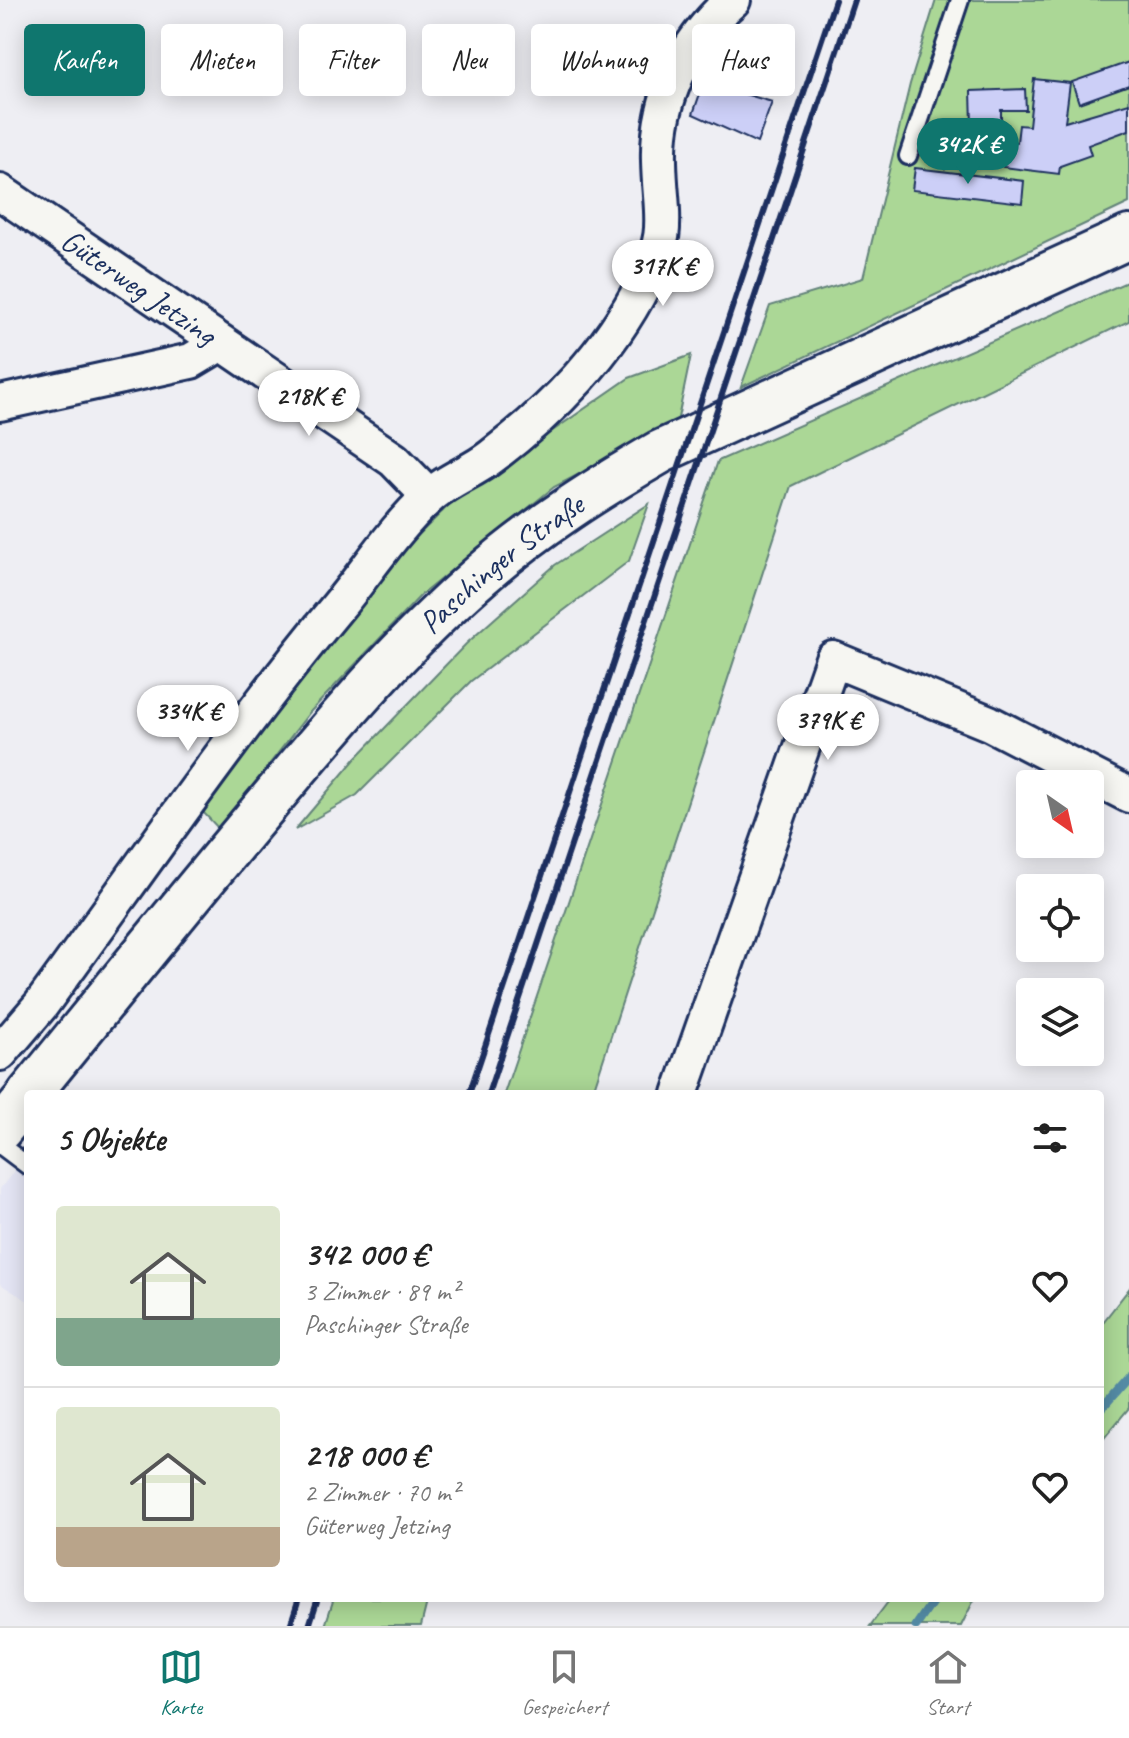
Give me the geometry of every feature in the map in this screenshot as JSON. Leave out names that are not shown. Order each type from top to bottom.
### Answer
[{"type":"street","points":[[0,1053],[41,1005],[298,655],[429,496],[490,458],[564,396],[601,352],[627,313],[656,258],[663,233],[659,142],[668,96],[693,43],[733,0]]},
{"type":"street","name":"Güterweg Jetzing","points":[[0,192],[394,460],[429,496]]},
{"type":"street","name":"Paschinger Straße","points":[[33,1090],[197,887],[380,673],[482,574],[533,533],[590,493],[660,452],[1129,237]]},
{"type":"street","points":[[0,403],[191,361],[221,343]]},
{"type":"street","points":[[681,1090],[833,659],[989,723],[1129,795]]},
{"type":"street","name":"Paschinger Straße","points":[[0,1130],[24,1101]]},
{"type":"lane","points":[[908,156],[960,0]]},
{"type":"lane","points":[[0,1145],[24,1163]]},
{"type":"shaded area","points":[[24,1158],[24,1299],[0,1284],[0,1189]]},
{"type":"green space","points":[[936,0],[1129,0],[1129,203],[741,387],[770,306],[863,278],[910,84]]},
{"type":"green space","points":[[1129,281],[1129,321],[791,486],[593,1090],[505,1090],[718,461]]},
{"type":"green space","points":[[691,355],[677,423],[554,487],[421,595],[310,712],[219,829],[201,810],[387,566],[457,497],[629,378]]},
{"type":"green space","points":[[649,504],[629,561],[471,681],[357,795],[295,830],[356,758],[466,644],[555,565]]},
{"type":"green space","points":[[1129,1289],[1129,1408],[1104,1438],[1104,1321]]},
{"type":"green space","points":[[333,1602],[427,1602],[421,1626],[325,1626]]},
{"type":"green space","points":[[888,1602],[973,1602],[961,1626],[870,1626]]},
{"type":"building","points":[[1129,62],[1129,85],[1079,103],[1072,82]]},
{"type":"building","points":[[1034,79],[1070,83],[1065,122],[1129,103],[1129,130],[1088,145],[1091,155],[1060,166],[1059,174],[1003,167],[1006,141],[1017,142],[1019,125],[1029,126]]},
{"type":"building","points":[[1025,89],[1026,110],[1001,110],[1001,124],[972,124],[971,91]]},
{"type":"building","points":[[699,96],[752,96],[772,102],[757,143],[693,114]]},
{"type":"building","points":[[915,168],[1024,181],[1022,203],[912,190]]},
{"type":"waterway","points":[[1104,1405],[1129,1377]]},
{"type":"waterway","points":[[916,1626],[932,1602]]},
{"type":"railway","points":[[470,1090],[835,0]]},
{"type":"railway","points":[[489,1090],[854,0]]},
{"type":"railway","points":[[290,1626],[298,1602]]},
{"type":"railway","points":[[309,1626],[317,1602]]}]
